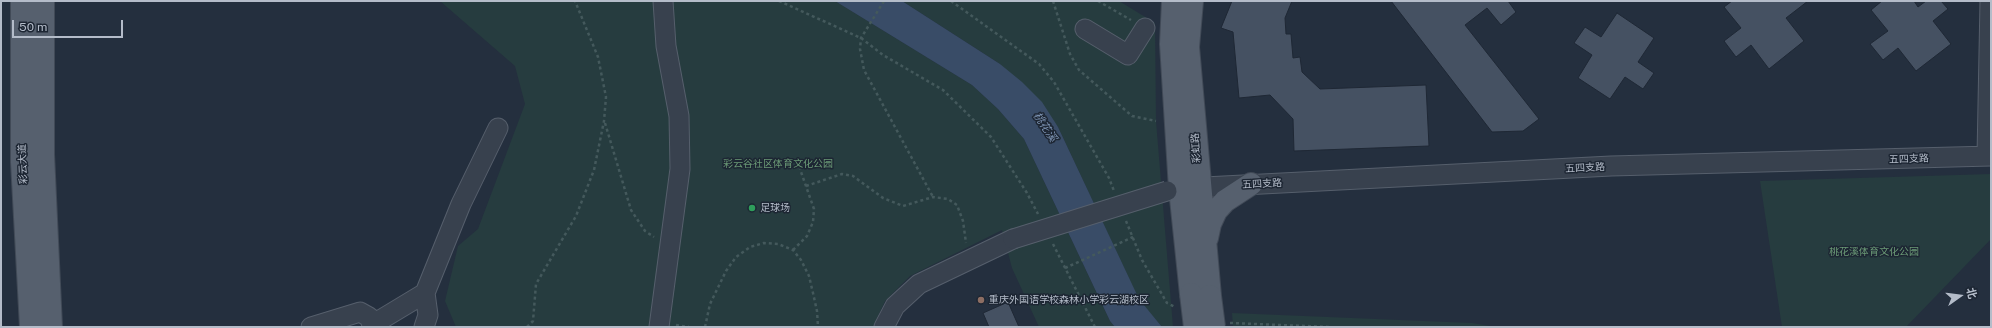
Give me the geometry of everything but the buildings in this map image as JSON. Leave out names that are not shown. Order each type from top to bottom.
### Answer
[{"type":"main road","name":"彩云大道","points":[[22,1],[22,162],[31,327]]},
{"type":"main road","name":"彩云大道","points":[[43,1],[43,154],[51,327]]},
{"type":"main road","name":"彩虹路","points":[[1173,1],[1171,44],[1182,189],[1193,300]]},
{"type":"main road","name":"彩虹路","points":[[1192,1],[1188,47],[1182,189],[1205,245],[1193,300]]},
{"type":"main road","points":[[1205,245],[1210,224],[1216,211],[1225,201],[1251,184]]},
{"type":"main road","points":[[1193,300],[1220,325]]},
{"type":"main road","points":[[1193,300],[1195,327]]},
{"type":"street","points":[[659,327],[680,169],[679,116],[666,46],[663,1]]},
{"type":"street","points":[[1989,156],[1990,1]]},
{"type":"street","points":[[1085,29],[1128,54],[1140,26],[1171,44]]},
{"type":"street","points":[[424,327],[428,315],[425,293],[461,204],[498,128]]},
{"type":"street","name":"五四支路","points":[[884,327],[895,306],[919,284],[1013,239],[1182,189],[1251,184],[1611,166],[1989,156]]},
{"type":"street","points":[[311,327],[360,312],[369,317],[373,326],[425,293]]},
{"type":"path","points":[[526,327],[533,321],[536,284],[576,216],[594,170],[604,121],[606,97],[598,57],[575,1]]},
{"type":"path","points":[[779,1],[861,38],[883,55],[943,90],[991,137],[1027,193],[1041,221]]},
{"type":"path","points":[[884,1],[861,38],[860,50],[864,70],[933,197]]},
{"type":"path","points":[[951,1],[1043,68],[1054,82],[1109,178],[1115,193]]},
{"type":"path","points":[[1053,1],[1070,54],[1079,70],[1132,116],[1156,121]]},
{"type":"path","points":[[1098,1],[1140,26]]},
{"type":"path","points":[[604,121],[631,210],[645,231],[670,247]]},
{"type":"path","points":[[793,250],[807,236],[813,222],[814,209],[800,169]]},
{"type":"path","points":[[806,186],[842,174],[853,176],[884,198],[902,206],[933,197],[948,199],[957,206],[963,222],[969,260]]},
{"type":"path","points":[[1124,215],[1142,260],[1167,302],[1193,300]]},
{"type":"path","points":[[1065,268],[1133,237]]},
{"type":"path","points":[[1051,241],[1095,327]]},
{"type":"path","points":[[705,327],[710,304],[726,271],[736,257],[750,247],[764,243],[778,244],[793,250],[801,260],[809,276],[818,312],[818,327]]},
{"type":"path","points":[[1220,325],[1331,327]]},
{"type":"green space","name":"彩云谷社区体育文化公园","points":[[440,1],[835,1],[972,85],[998,109],[1024,139],[1110,321],[1115,327],[1039,327],[1012,268],[1002,230],[910,276],[885,301],[873,327],[456,327],[445,301],[458,246],[478,229],[525,104],[515,66]]},
{"type":"green space","points":[[902,1],[1119,1],[1155,23],[1156,121],[1173,327],[1162,327],[1139,300],[1058,127],[1000,64]]},
{"type":"green space","name":"桃花溪体育文化公园","points":[[1991,174],[1991,239],[1906,327],[1782,327],[1760,181]]},
{"type":"green space","points":[[1232,313],[1472,323],[1496,327],[1233,327]]},
{"type":"water","name":"桃花溪","points":[[835,1],[902,1],[1000,64],[1022,82],[1042,102],[1058,127],[1139,299],[1162,327],[1115,327],[1110,321],[1024,139],[998,109],[972,85]]},
{"type":"place","name":"足球场","points":[[752,208]]},
{"type":"place","name":"重庆外国语学校森林小学彩云湖校区","points":[[981,300]]}]
